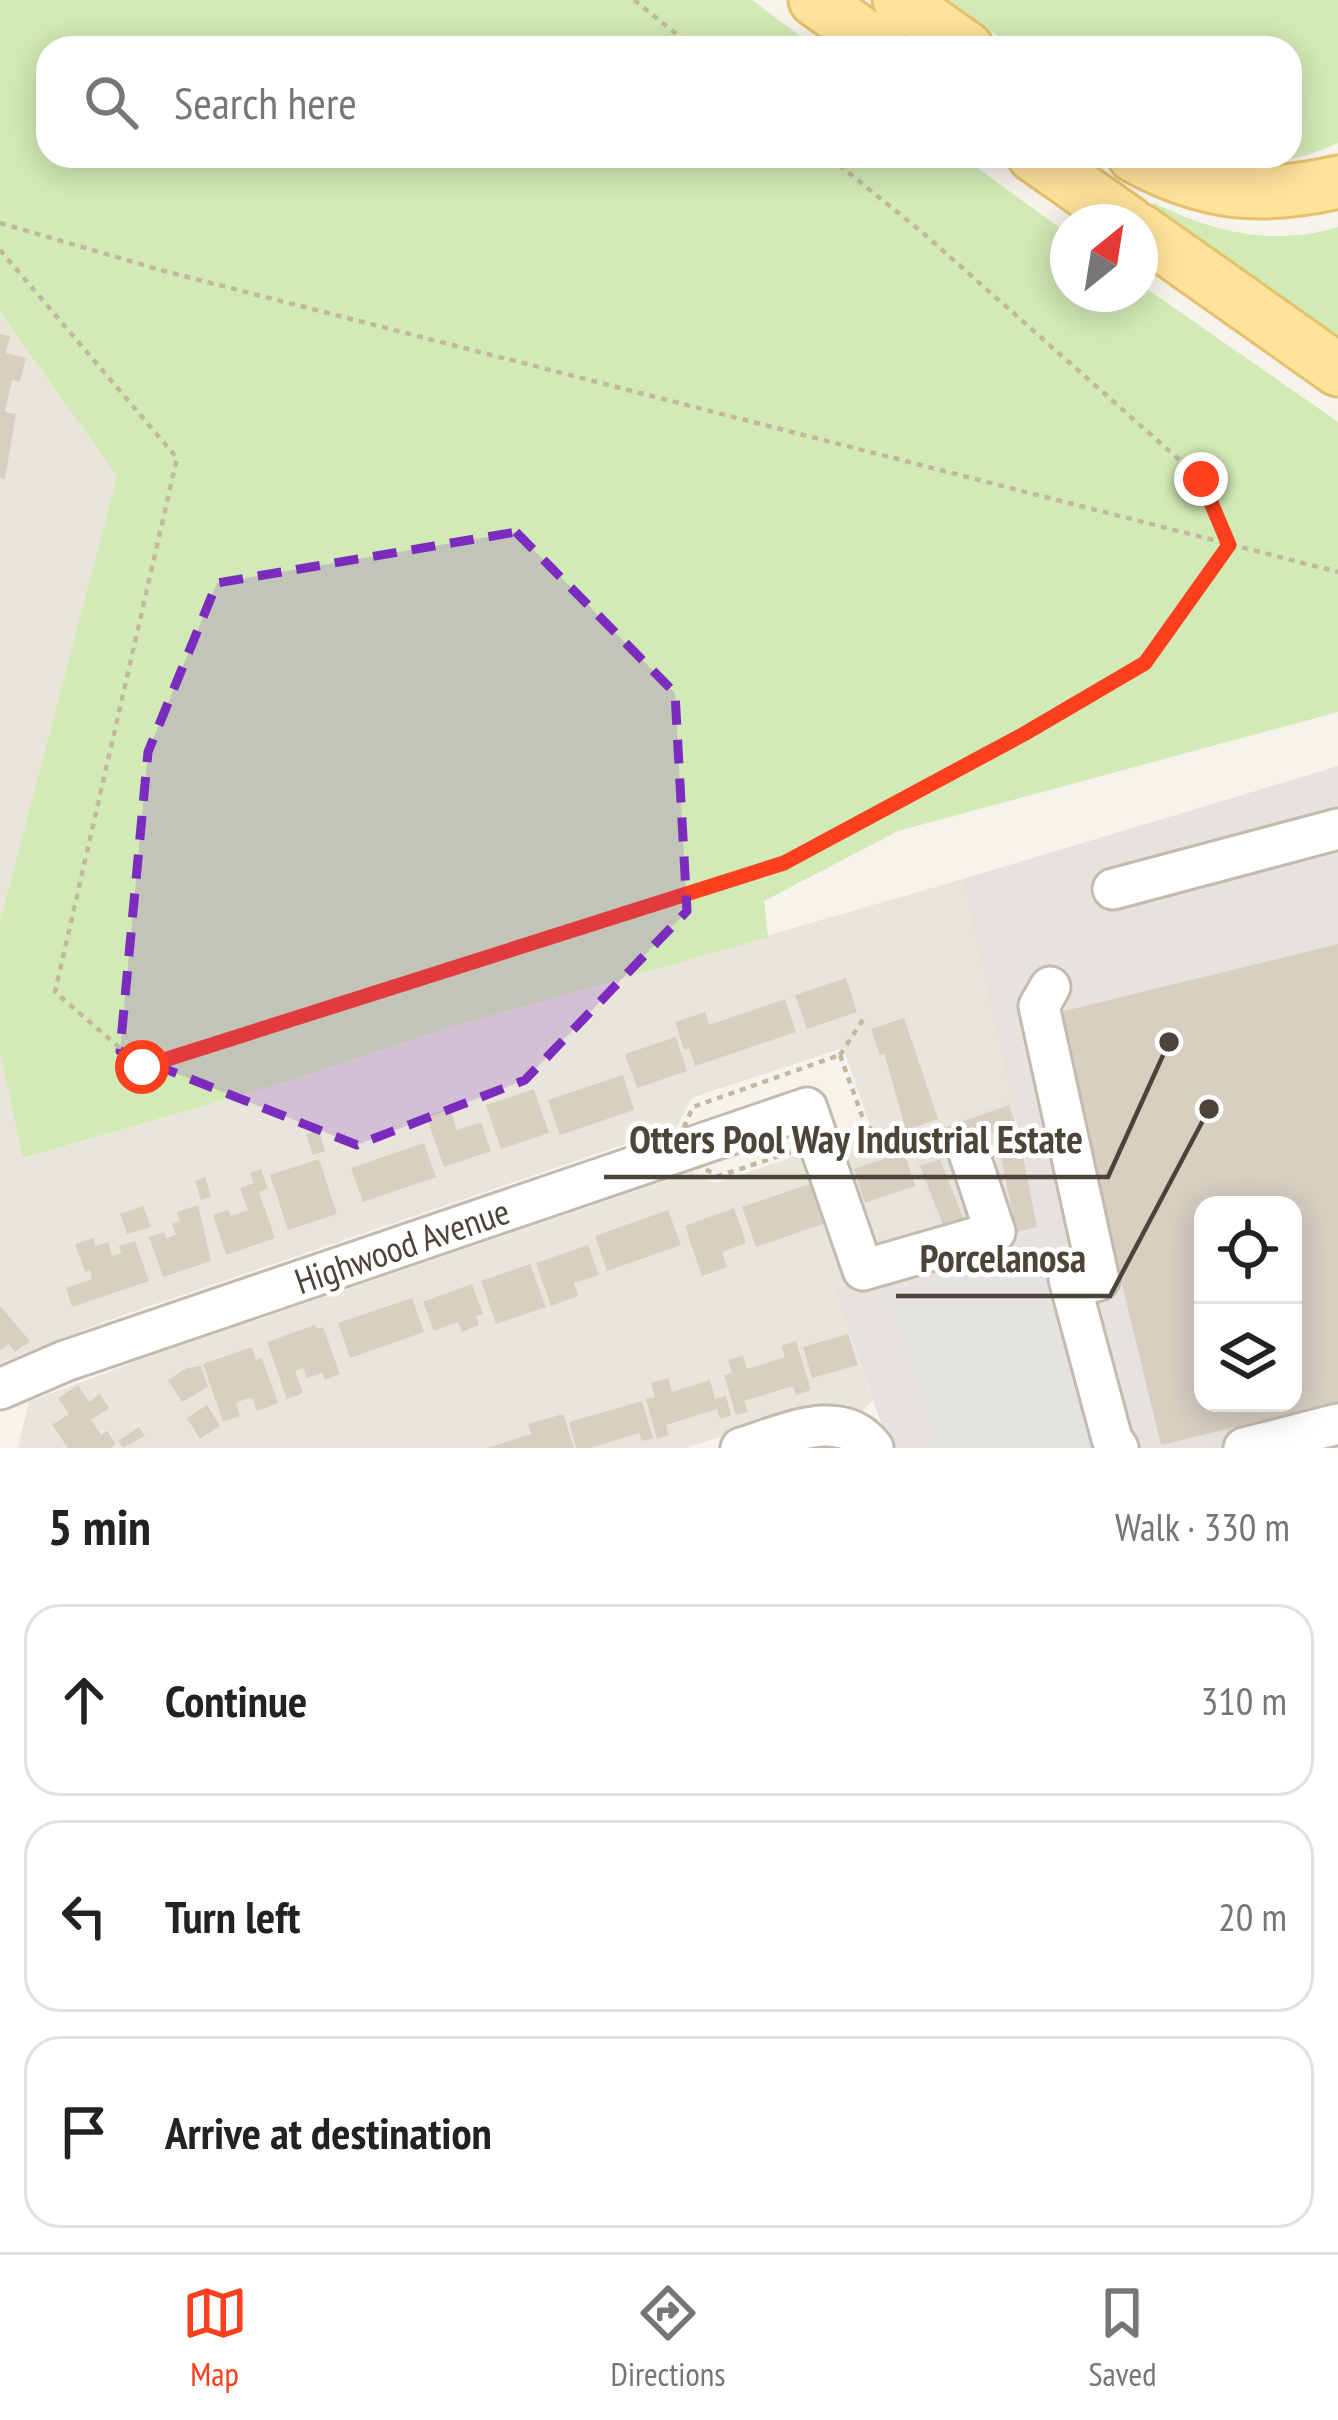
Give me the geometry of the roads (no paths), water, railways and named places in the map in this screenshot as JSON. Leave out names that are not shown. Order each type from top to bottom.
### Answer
[{"type":"main road","points":[[814,0],[865,36]]},
{"type":"main road","points":[[899,0],[950,36]]},
{"type":"main road","points":[[1051,168],[1102,204]]},
{"type":"main road","points":[[1160,168],[1229,192],[1295,192],[1338,182]]},
{"type":"main road","points":[[1158,243],[1338,370]]},
{"type":"street","points":[[1113,889],[1338,829]]},
{"type":"street","points":[[1050,987],[1039,1006],[1100,1280],[1071,1283],[1118,1448]]},
{"type":"street","name":"Highwood Avenue","points":[[0,1389],[65,1360],[807,1108],[863,1270],[994,1232],[968,1150]]},
{"type":"street","points":[[1244,1448],[1338,1424]]},
{"type":"street","points":[[741,1448],[817,1425],[843,1426],[866,1438],[873,1448]]},
{"type":"place","name":"Otters Pool Way Industrial Estate","points":[[1169,1042]]},
{"type":"place","name":"Porcelanosa","points":[[1209,1109]]}]
